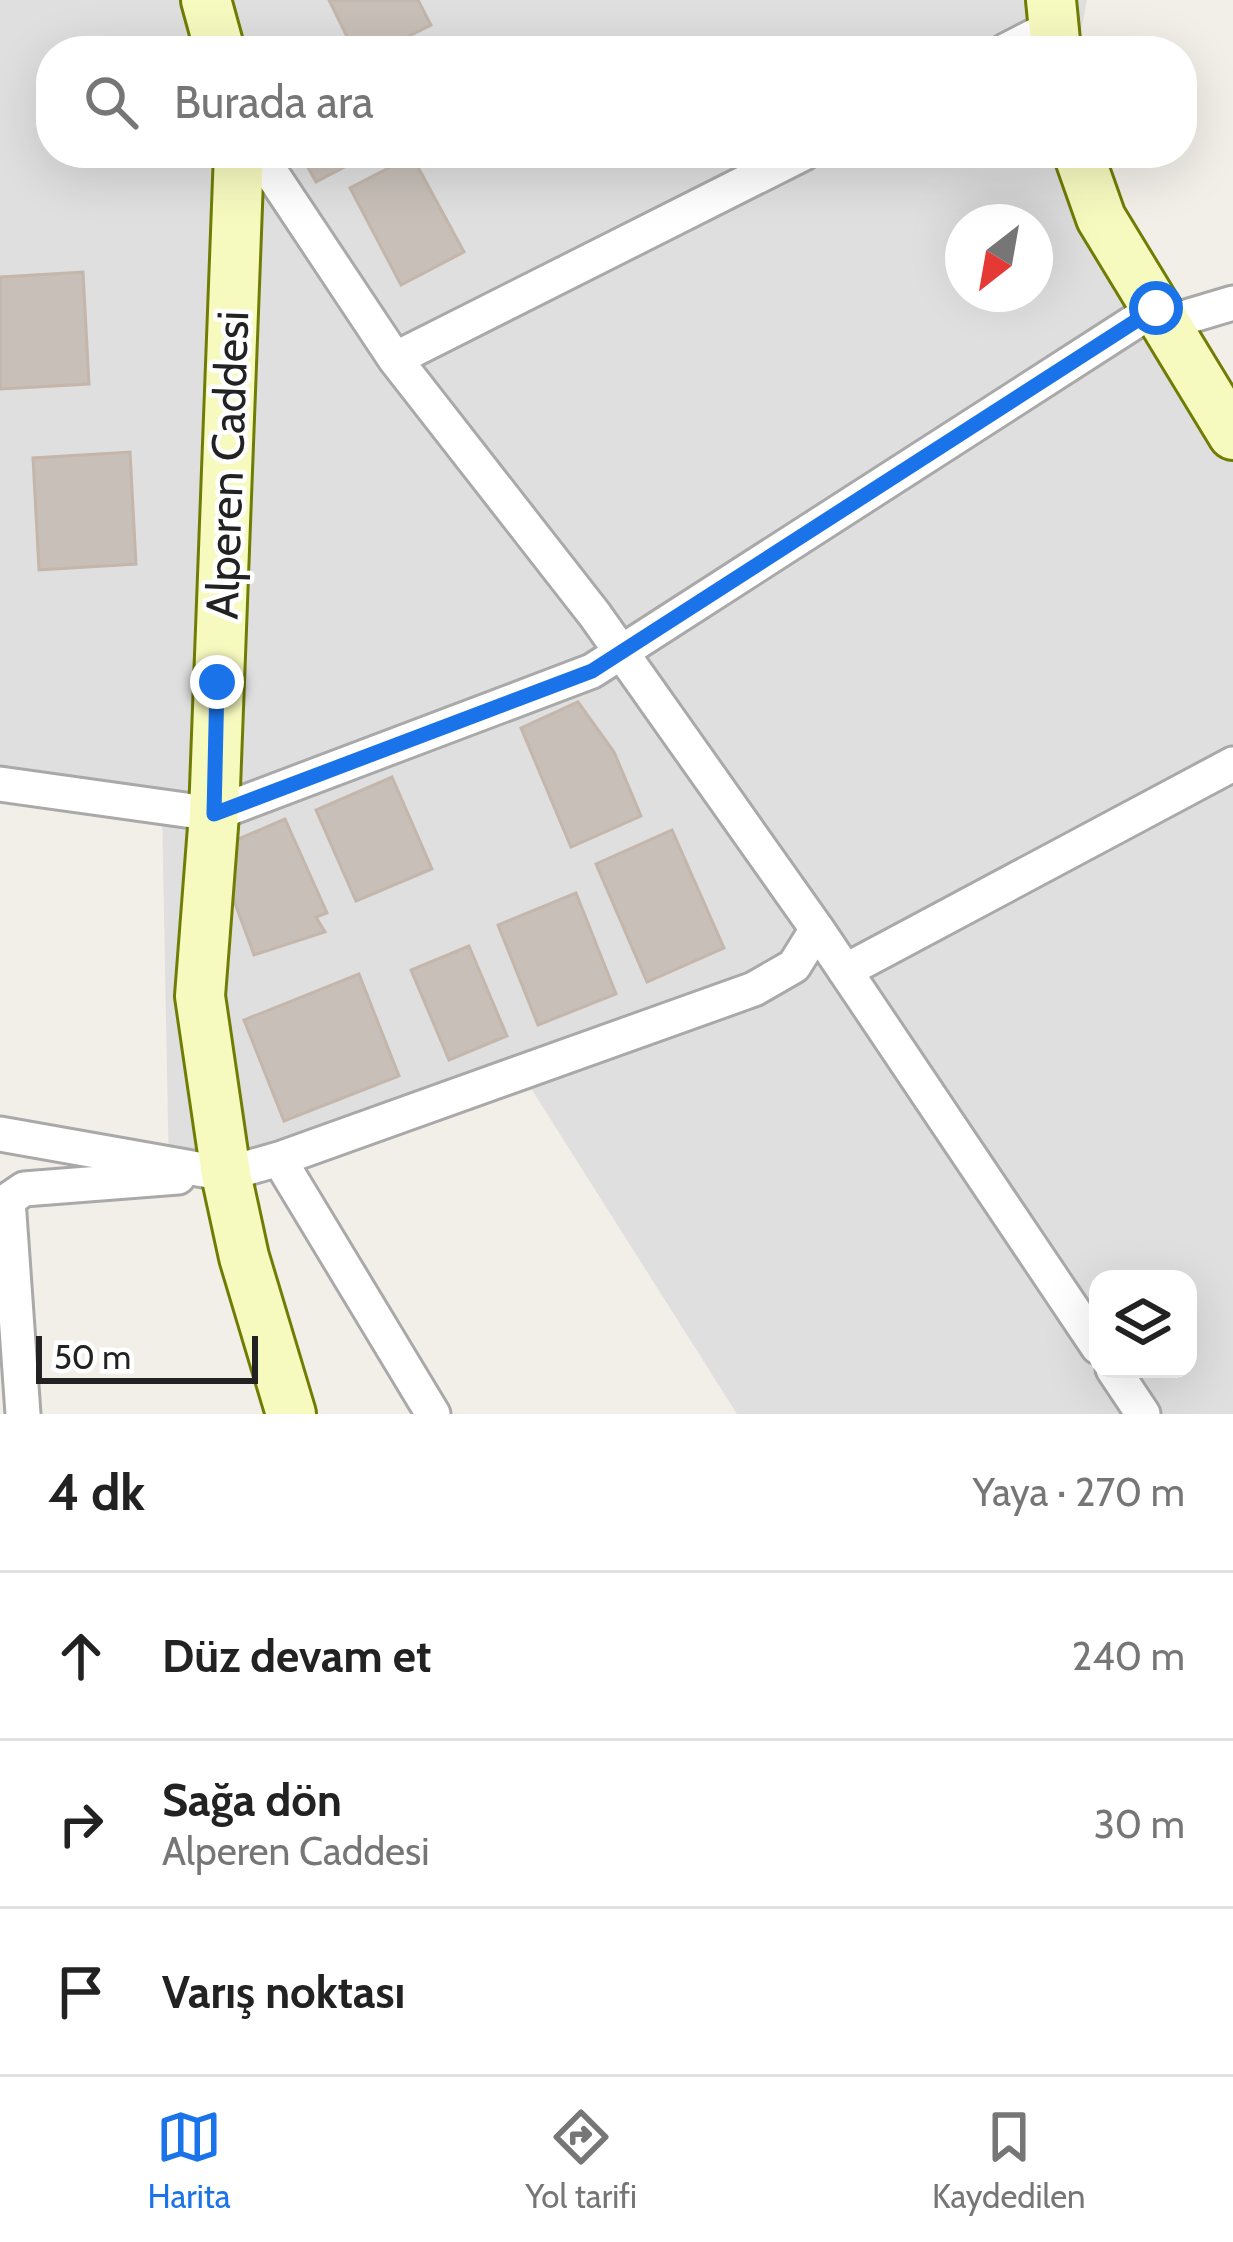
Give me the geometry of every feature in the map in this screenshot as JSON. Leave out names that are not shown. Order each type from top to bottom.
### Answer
[{"type":"street","points":[[206,0],[216,36]]},
{"type":"street","name":"Alperen Caddesi","points":[[237,168],[214,814],[200,996],[226,1174],[262,1324],[291,1414]]},
{"type":"street","points":[[268,168],[395,359],[622,652],[817,929],[1089,1334]]},
{"type":"street","points":[[395,359],[774,168]]},
{"type":"street","points":[[1083,168],[1101,218],[1233,435]]},
{"type":"street","points":[[0,784],[214,814],[592,671],[1161,315],[1233,303]]},
{"type":"street","points":[[845,971],[1233,764]]},
{"type":"street","points":[[23,1414],[8,1200],[23,1189],[226,1174],[279,1159],[754,989],[794,966],[817,929]]},
{"type":"street","points":[[0,1134],[226,1174]]},
{"type":"street","points":[[279,1159],[433,1414]]},
{"type":"street","points":[[1119,1378],[1143,1414]]},
{"type":"shaded area","points":[[0,0],[1087,0],[1080,36],[36,36],[36,168],[1054,168],[1233,447],[1233,1414],[737,1414],[532,1090],[169,1176],[162,807],[0,784]]},
{"type":"building","points":[[329,0],[418,0],[431,25],[409,36],[347,36]]},
{"type":"building","points":[[308,168],[343,168],[316,182]]},
{"type":"building","points":[[389,168],[418,168],[464,252],[401,285],[350,188]]},
{"type":"building","points":[[83,272],[89,384],[0,389],[0,277]]},
{"type":"building","points":[[130,452],[136,564],[39,570],[33,458]]},
{"type":"building","points":[[578,702],[614,752],[641,816],[571,847],[521,728]]},
{"type":"building","points":[[392,777],[432,869],[356,901],[316,810]]},
{"type":"building","points":[[285,819],[327,913],[316,917],[325,932],[254,955],[232,895],[236,840]]},
{"type":"building","points":[[672,830],[724,948],[647,982],[596,864]]},
{"type":"building","points":[[576,893],[616,994],[538,1025],[498,925]]},
{"type":"building","points":[[469,946],[507,1036],[449,1060],[411,970]]},
{"type":"building","points":[[359,974],[399,1076],[284,1121],[244,1020]]},
{"type":"route","points":[[217,682],[214,814],[592,671],[1156,308]]}]
